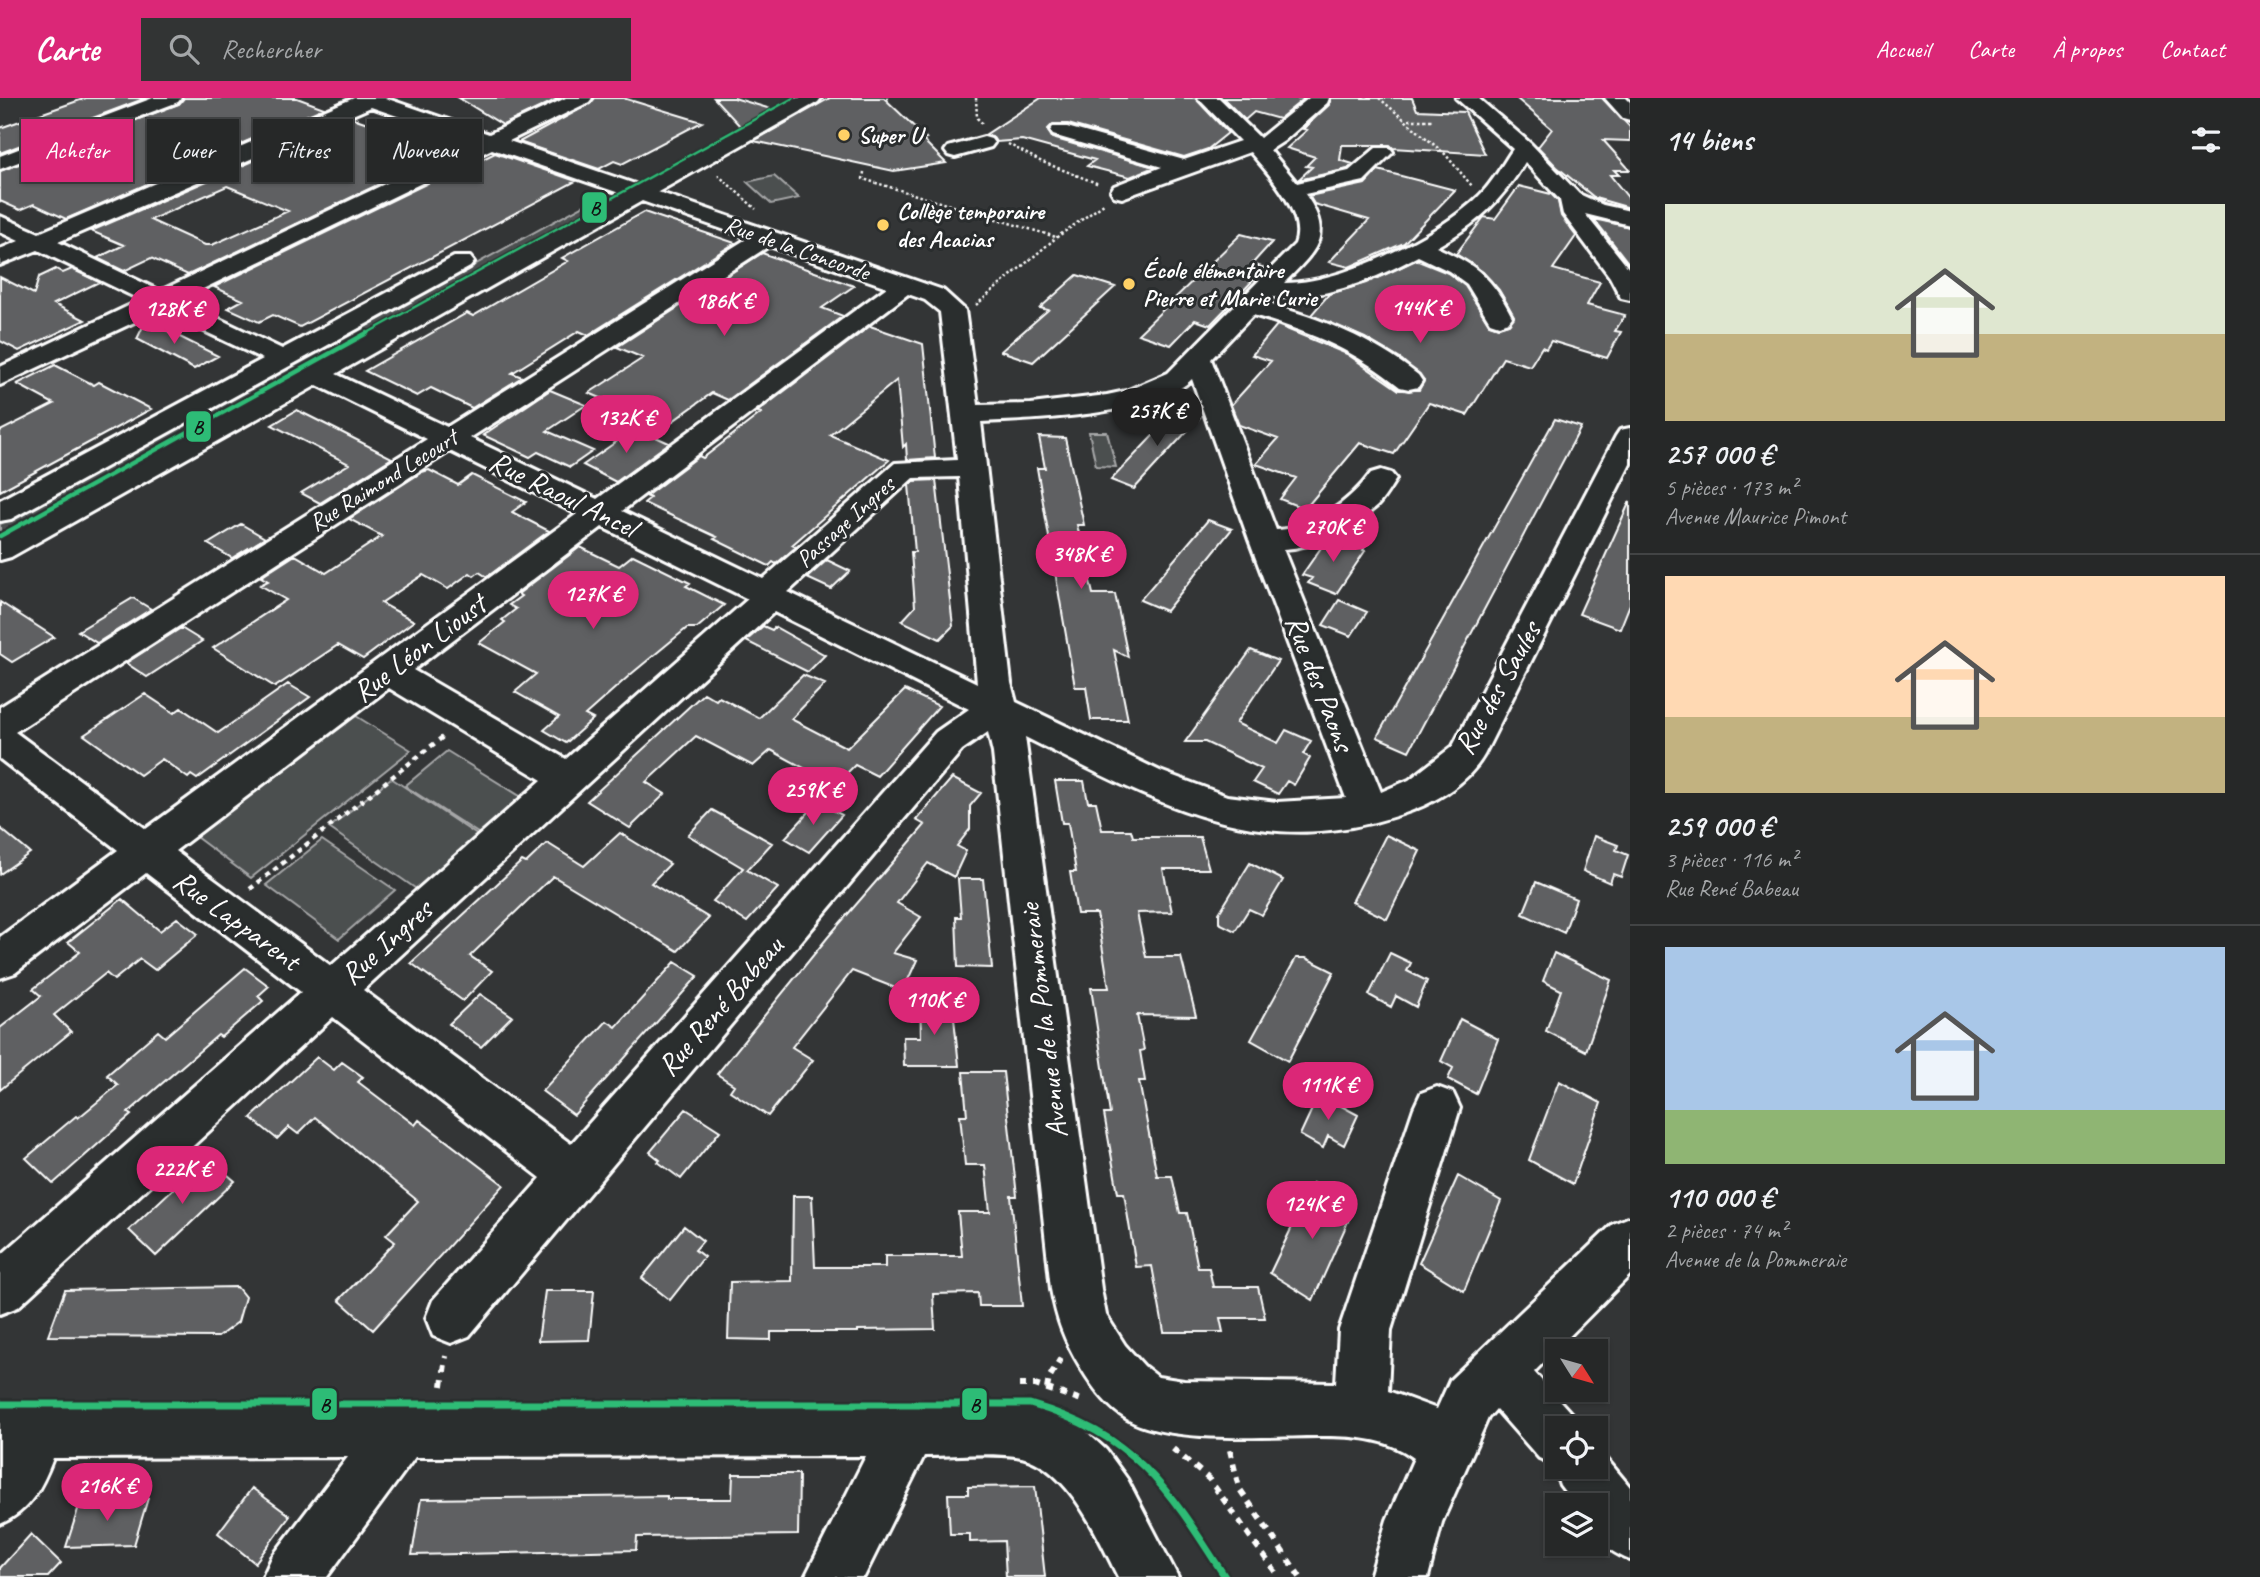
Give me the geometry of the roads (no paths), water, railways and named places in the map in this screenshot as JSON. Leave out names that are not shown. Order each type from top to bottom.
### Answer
[{"type":"street","points":[[0,163],[171,98]]},
{"type":"street","points":[[0,377],[582,98]]},
{"type":"street","points":[[0,550],[316,374],[634,182],[688,166],[811,98]]},
{"type":"street","points":[[966,414],[1031,412],[1107,403],[1134,397],[1177,379],[1305,247],[1311,230],[1306,216],[1290,191],[1257,146],[1208,98]]},
{"type":"street","points":[[1466,98],[1524,148],[1571,199],[1596,210],[1630,218]]},
{"type":"street","points":[[1615,98],[1630,114]]},
{"type":"street","points":[[0,258],[370,99],[607,183]]},
{"type":"street","points":[[1122,191],[1184,167],[1257,146],[1278,137],[1320,99]]},
{"type":"street","points":[[1060,131],[1184,167]]},
{"type":"street","points":[[955,151],[986,137]]},
{"type":"street","points":[[1257,298],[1316,289],[1417,247],[1466,219],[1486,202],[1524,148]]},
{"type":"street","points":[[1290,191],[1356,176],[1383,152]]},
{"type":"street","name":"Rue de la Concorde","points":[[607,183],[634,182],[758,234],[934,295],[963,308]]},
{"type":"street","points":[[576,200],[607,183]]},
{"type":"street","points":[[1571,199],[1574,214],[1622,276],[1630,293]]},
{"type":"street","points":[[0,223],[283,359]]},
{"type":"street","name":"Rue Raimond Lecourt","points":[[0,724],[449,439],[758,234]]},
{"type":"street","points":[[1417,247],[1466,270],[1487,289],[1499,317]]},
{"type":"street","points":[[0,512],[479,253]]},
{"type":"street","name":"Rue Léon Lioust","points":[[0,960],[905,285]]},
{"type":"street","points":[[1257,298],[1355,341],[1389,363],[1409,381]]},
{"type":"street","name":"Avenue de la Pommeraie","points":[[963,308],[966,414],[993,683],[1011,753],[1074,1275],[1083,1324],[1125,1385],[1147,1401],[1184,1408],[1361,1410],[1416,1426],[1446,1449]]},
{"type":"street","name":"Rue des Paons","points":[[1198,358],[1264,540],[1368,810]]},
{"type":"street","name":"Rue Raoul Ancel","points":[[316,374],[999,706]]},
{"type":"street","name":"Rue des Saules","points":[[999,706],[1147,781],[1238,813],[1310,816],[1368,810],[1407,798],[1439,779],[1466,755],[1630,436]]},
{"type":"street","name":"Passage Ingres","points":[[769,594],[905,469],[973,468]]},
{"type":"street","points":[[1264,540],[1294,539],[1337,520],[1368,498],[1381,479]]},
{"type":"street","name":"Rue Ingres","points":[[0,1289],[769,594]]},
{"type":"street","points":[[387,671],[568,778]]},
{"type":"street","name":"Rue René Babeau","points":[[452,1318],[949,741],[999,706]]},
{"type":"street","name":"Rue Lapparent","points":[[0,740],[575,1175]]},
{"type":"street","points":[[1361,1410],[1365,1330],[1437,1108]]},
{"type":"street","points":[[1399,1577],[1415,1520],[1469,1399],[1630,1241]]},
{"type":"street","points":[[1498,1371],[1545,1424]]},
{"type":"street","points":[[834,1577],[909,1428]]},
{"type":"street","points":[[292,1577],[403,1429]]},
{"type":"street","points":[[0,1496],[23,1465],[18,1431],[1017,1429],[1042,1438],[1074,1456],[1114,1509],[1149,1577]]},
{"type":"street","points":[[1589,1479],[1630,1532]]},
{"type":"place","name":"Super U","points":[[844,135]]},
{"type":"place","name":"Collège temporaire des Acacias","points":[[883,225]]},
{"type":"place","name":"École élémentaire Pierre et Marie Curie","points":[[1129,284]]}]
